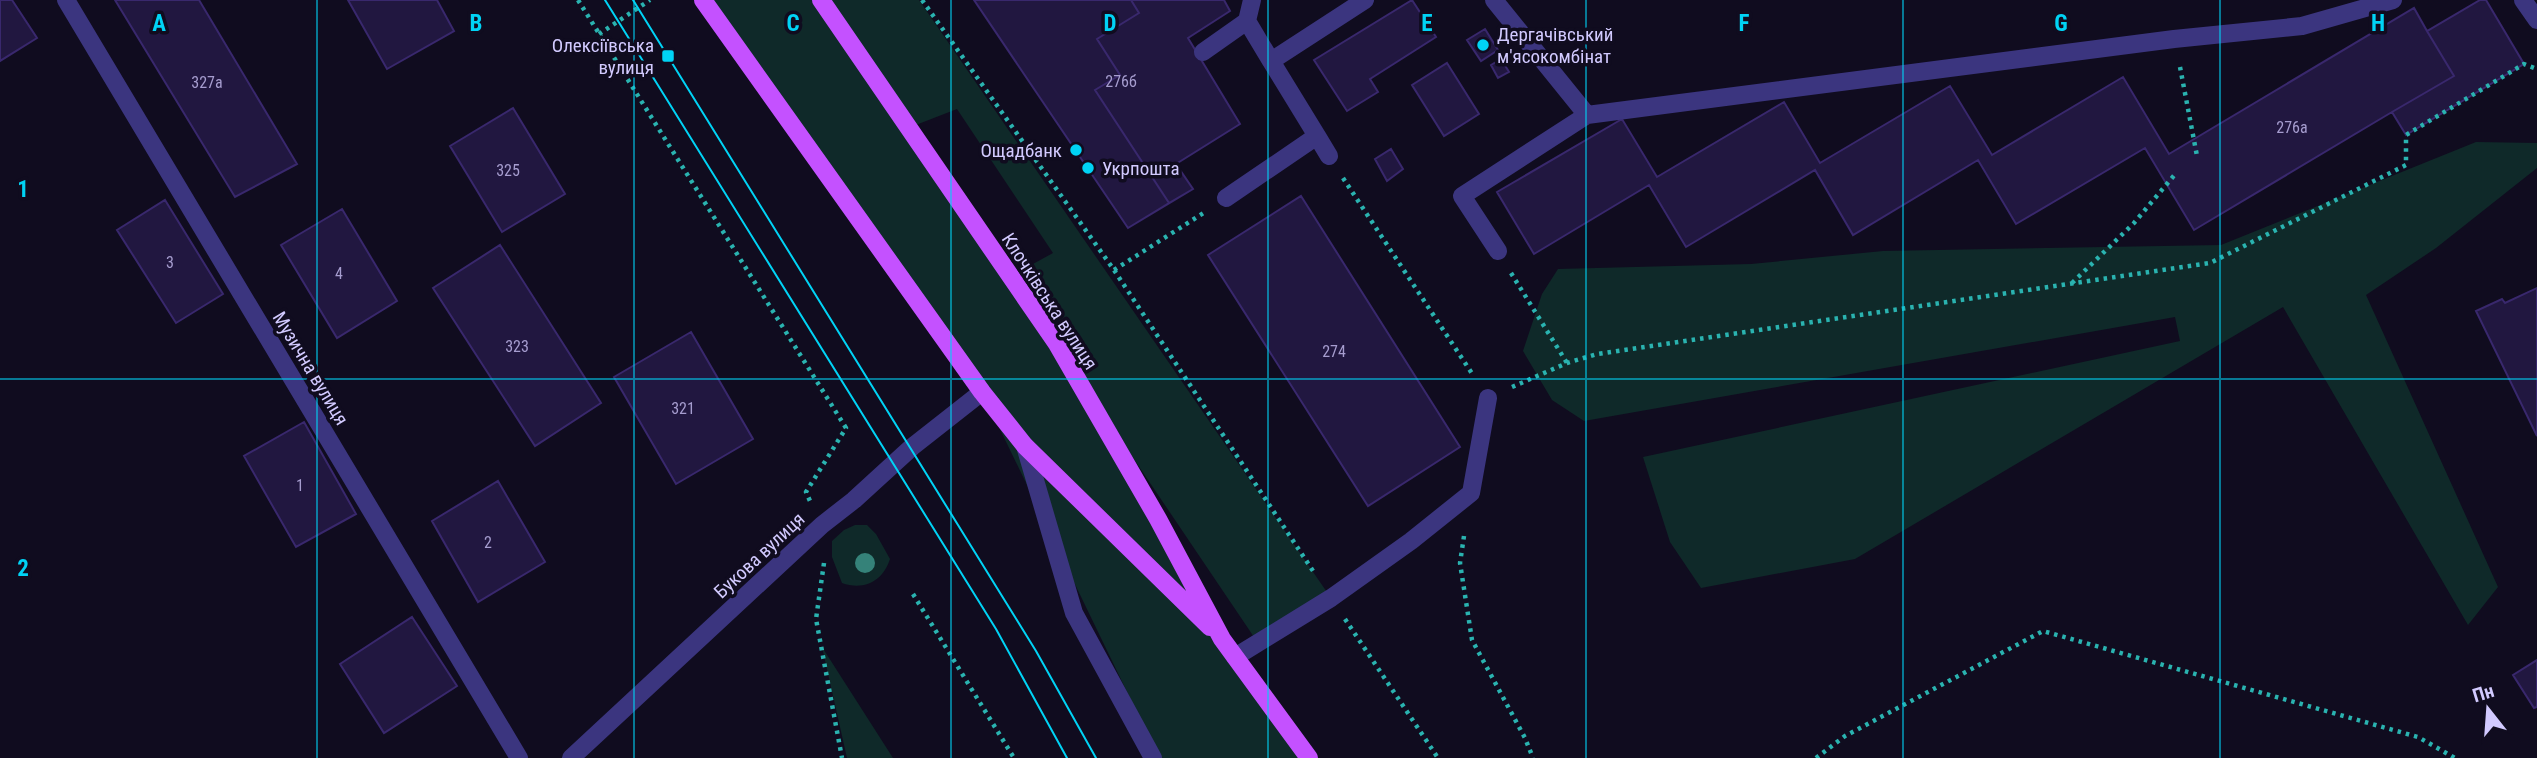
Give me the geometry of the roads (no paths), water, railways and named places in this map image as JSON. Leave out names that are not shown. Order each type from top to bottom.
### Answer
[{"type":"main road","name":"Клочківська вулиця","points":[[703,0],[982,392],[1025,446],[1222,639]]},
{"type":"main road","name":"Клочківська вулиця","points":[[821,0],[1057,344],[1158,519],[1222,639],[1309,758]]},
{"type":"street","name":"Музична вулиця","points":[[66,0],[519,758]]},
{"type":"street","points":[[1203,52],[1247,22],[1252,0]]},
{"type":"street","points":[[1271,61],[1365,0]]},
{"type":"street","points":[[1494,0],[1587,115]]},
{"type":"street","points":[[1497,251],[1462,196],[1587,115],[2175,39],[2302,26],[2393,0]]},
{"type":"street","points":[[2523,0],[2537,20]]},
{"type":"street","points":[[1247,22],[1329,156]]},
{"type":"street","points":[[1226,198],[1317,136]]},
{"type":"street","name":"Букова вулиця","points":[[571,758],[822,525],[912,447],[982,392]]},
{"type":"street","points":[[1235,657],[1331,598],[1471,494],[1488,398]]},
{"type":"street","name":"Клочківська вулиця","points":[[1025,446],[1074,614],[1153,758]]},
{"type":"tram line","points":[[605,0],[996,629],[1067,758]]},
{"type":"tram line","points":[[633,0],[1036,651],[1096,758]]},
{"type":"place","name":"Дергачівський м'ясокомбінат","points":[[1483,45]]},
{"type":"place","name":"Олексіївська вулиця","points":[[668,56]]},
{"type":"place","name":"Ощадбанк","points":[[1076,150]]},
{"type":"place","name":"Укрпошта","points":[[1088,168]]}]
